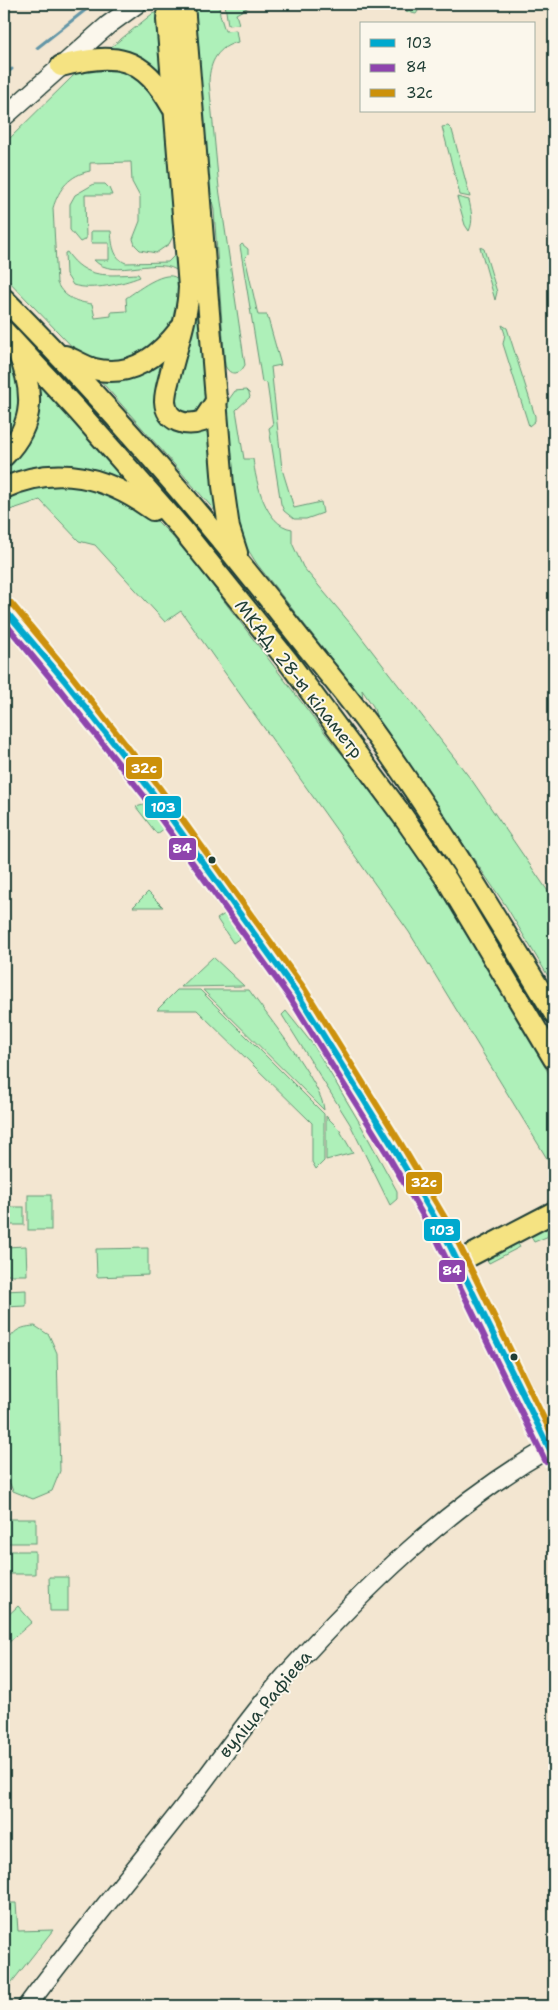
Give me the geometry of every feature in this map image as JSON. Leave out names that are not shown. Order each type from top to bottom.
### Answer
[{"type":"highway","points":[[168,4],[167,20],[189,287],[186,315],[166,392],[167,409],[178,422],[195,424],[203,421],[217,400]]},
{"type":"highway","points":[[184,4],[223,486],[229,528],[235,548],[245,568]]},
{"type":"highway","points":[[61,66],[98,58],[125,61],[144,70],[153,78],[174,111]]},
{"type":"highway","name":"МКАД, 28-ы кіламетр","points":[[4,299],[56,351],[150,454],[245,568],[375,734],[496,917],[554,1013]]},
{"type":"highway","points":[[56,351],[94,369],[105,371],[128,368],[142,364],[155,356],[168,345],[182,327]]},
{"type":"highway","points":[[4,456],[23,431],[30,403],[29,385],[25,371],[8,335]]},
{"type":"highway","name":"МКАД, 28-ы кіламетр","points":[[8,335],[182,530],[287,660],[402,815],[447,880],[554,1059]]},
{"type":"highway","points":[[4,488],[32,478],[51,476],[72,475],[92,479],[111,484],[134,496],[182,530]]},
{"type":"highway","points":[[458,1262],[554,1212]]},
{"type":"main road","points":[[4,117],[108,25],[137,4]]},
{"type":"main road","points":[[4,609],[64,680],[147,785],[297,993],[393,1147],[443,1232],[552,1453]]},
{"type":"main road","name":"вуліца Рафіева","points":[[26,2006],[180,1812],[241,1730],[318,1640],[404,1556],[462,1506],[523,1463],[552,1453]]},
{"type":"green space","points":[[193,4],[219,4],[225,31],[236,30],[238,42],[225,47],[216,56],[211,67],[209,81],[219,188],[245,365],[241,371],[236,373],[230,372],[225,366],[214,210],[204,162]]},
{"type":"green space","points":[[225,4],[254,4],[236,14],[239,24],[228,25]]},
{"type":"green space","points":[[405,4],[415,4],[418,11],[416,14],[407,12]]},
{"type":"green space","points":[[157,12],[162,15],[165,79],[105,52]]},
{"type":"green space","points":[[174,13],[210,404],[203,414],[175,414],[172,392],[193,314]]},
{"type":"green space","points":[[101,65],[138,73],[166,109],[177,229],[169,244],[156,253],[140,250],[135,245],[133,239],[140,221],[140,197],[132,182],[131,162],[90,163],[90,171],[71,179],[58,194],[55,201],[53,208],[57,283],[67,296],[92,304],[95,318],[111,316],[111,312],[127,311],[126,298],[155,280],[171,276],[177,279],[181,286],[181,301],[176,329],[125,366],[85,360],[4,276],[4,144],[73,76],[86,68]]},
{"type":"green space","points":[[448,126],[452,130],[470,197],[460,195],[442,127]]},
{"type":"green space","points":[[94,184],[105,184],[112,195],[85,195],[86,239],[80,242],[70,230],[70,204],[75,195]]},
{"type":"green space","points":[[457,197],[469,200],[472,219],[469,231],[465,225]]},
{"type":"green space","points":[[91,231],[111,231],[116,254],[118,258],[126,263],[168,262],[179,251],[180,273],[171,268],[161,266],[125,269],[103,266],[94,260],[109,260],[109,243],[91,243]]},
{"type":"green space","points":[[242,244],[248,249],[248,254],[245,257],[258,315],[267,315],[281,365],[271,367],[282,469],[294,508],[321,502],[323,513],[306,519],[294,519],[284,511],[281,504],[269,428],[273,425],[267,383],[262,382],[240,246]]},
{"type":"green space","points":[[480,247],[484,249],[497,292],[495,300]]},
{"type":"green space","points":[[67,252],[74,261],[90,272],[107,275],[138,274],[140,277],[107,286],[81,287],[73,285],[66,274],[65,253]]},
{"type":"green space","points":[[502,325],[507,328],[535,416],[535,421],[529,426],[503,344],[505,334]]},
{"type":"green space","points":[[172,350],[161,406],[212,421],[224,521],[92,371]]},
{"type":"green space","points":[[4,351],[18,364],[24,406],[4,450]]},
{"type":"green space","points":[[40,383],[125,479],[124,484],[4,481],[4,464],[37,384]]},
{"type":"green space","points":[[246,390],[250,397],[236,410],[244,459],[253,459],[260,490],[269,511],[275,520],[283,526],[292,529],[292,543],[303,567],[355,629],[473,782],[554,900],[554,986],[506,906],[377,718],[373,706],[362,690],[363,699],[257,564],[240,537],[231,488],[232,462],[227,402],[235,391]]},
{"type":"green space","points":[[88,484],[152,516],[172,536],[370,788],[435,883],[554,1082],[554,1170],[409,932],[181,611],[165,622],[95,545],[79,541],[40,500],[4,512],[4,493],[23,487]]},
{"type":"green space","points":[[149,806],[165,828],[157,834],[136,807]]},
{"type":"green space","points":[[148,892],[163,907],[133,907]]},
{"type":"green space","points":[[226,913],[240,938],[233,943],[217,919]]},
{"type":"green space","points":[[213,957],[244,986],[181,987]]},
{"type":"green space","points":[[177,990],[200,990],[324,1114],[324,1161],[316,1169],[312,1162],[312,1123],[197,1010],[157,1010]]},
{"type":"green space","points":[[203,990],[249,990],[304,1067],[321,1099],[324,1110]]},
{"type":"green space","points":[[286,1011],[314,1046],[397,1191],[397,1199],[390,1205],[350,1124],[282,1015]]},
{"type":"green space","points":[[326,1116],[339,1129],[353,1153],[326,1160]]},
{"type":"green space","points":[[28,1195],[51,1195],[51,1230],[28,1230]]},
{"type":"green space","points":[[4,1207],[24,1207],[24,1225],[4,1225]]},
{"type":"green space","points":[[554,1223],[554,1234],[534,1242],[530,1235]]},
{"type":"green space","points":[[516,1241],[520,1247],[489,1263],[485,1256]]},
{"type":"green space","points":[[26,1246],[27,1275],[4,1275],[4,1247]]},
{"type":"green space","points":[[148,1248],[148,1275],[97,1277],[96,1249]]},
{"type":"green space","points":[[26,1290],[26,1306],[4,1307],[4,1291]]},
{"type":"green space","points":[[35,1326],[49,1335],[57,1353],[60,1471],[52,1491],[33,1499],[13,1491],[5,1472],[4,1351],[15,1332],[23,1328]]},
{"type":"green space","points":[[4,1519],[36,1519],[36,1543],[4,1543]]},
{"type":"green space","points":[[4,1551],[35,1551],[35,1574],[4,1574]]},
{"type":"green space","points":[[49,1577],[68,1577],[68,1611],[50,1611]]},
{"type":"green space","points":[[18,1606],[32,1622],[8,1643],[4,1638],[4,1619]]},
{"type":"green space","points":[[4,1903],[16,1903],[18,1931],[53,1930],[4,1992]]},
{"type":"waterway","points":[[37,48],[93,4]]},
{"type":"waterway","points":[[4,75],[12,69]]},
{"type":"transit line","name":"32с","points":[[11,603],[71,675],[159,787],[304,988],[451,1228],[554,1439]]},
{"type":"transit line","name":"103","points":[[4,609],[64,680],[152,792],[297,993],[393,1147],[443,1232],[554,1458]]},
{"type":"transit line","name":"84","points":[[4,622],[145,797],[290,998],[386,1152],[435,1236],[546,1462]]}]
